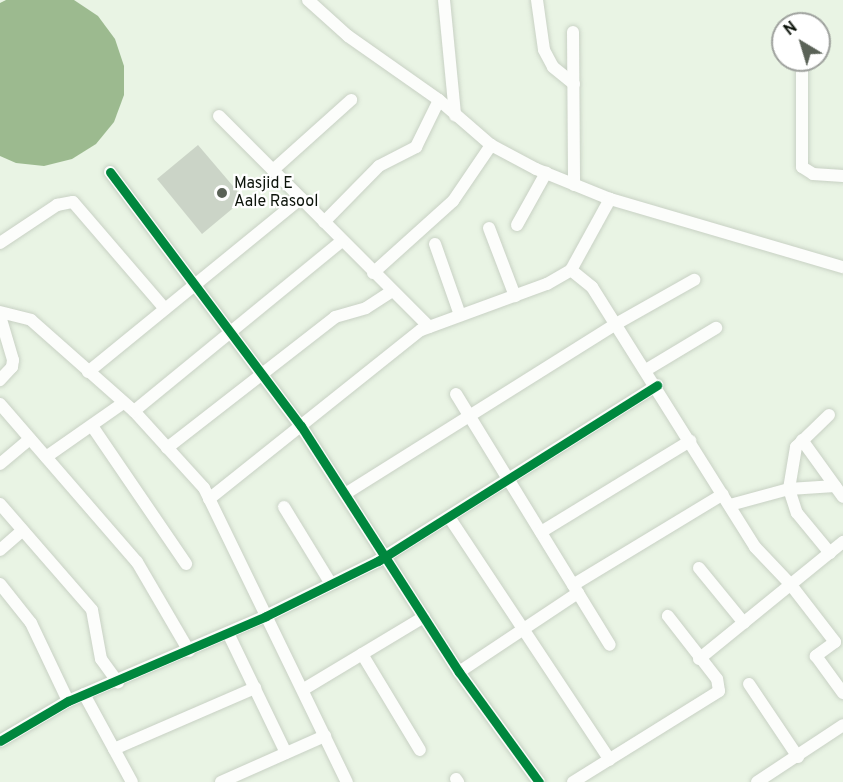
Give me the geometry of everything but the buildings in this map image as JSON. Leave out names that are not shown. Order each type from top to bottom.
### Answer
[{"type":"street","points":[[308,0],[348,36],[439,100],[491,145],[546,173],[610,199],[843,267]]},
{"type":"street","points":[[444,0],[455,115]]},
{"type":"street","points":[[537,0],[544,50],[553,67],[574,84]]},
{"type":"street","points":[[573,32],[574,185]]},
{"type":"street","points":[[802,72],[802,167],[813,174],[843,176]]},
{"type":"street","points":[[273,170],[351,100]]},
{"type":"street","points":[[324,222],[379,166],[416,147],[439,100]]},
{"type":"street","points":[[219,116],[429,327]]},
{"type":"street","points":[[373,273],[453,201],[491,145]]},
{"type":"street","points":[[110,172],[301,426],[459,672],[539,782]]},
{"type":"street","points":[[517,225],[546,173]]},
{"type":"street","points":[[88,372],[301,198]]},
{"type":"street","points":[[209,500],[429,327],[515,296],[571,270],[610,199]]},
{"type":"street","points":[[0,243],[57,205],[73,202],[165,309]]},
{"type":"street","points":[[489,228],[515,296]]},
{"type":"street","points":[[134,411],[342,241]]},
{"type":"street","points":[[435,244],[460,315]]},
{"type":"street","points":[[571,270],[592,286],[657,385],[755,547],[791,585],[835,642],[816,656],[843,693]]},
{"type":"street","points":[[345,494],[616,324],[694,280]]},
{"type":"street","points":[[167,448],[263,376],[335,317],[366,308],[392,291]]},
{"type":"street","points":[[0,380],[12,367],[13,360],[0,314],[31,320],[134,411],[167,448],[209,500],[304,689],[346,782]]},
{"type":"street","points":[[646,370],[716,328]]},
{"type":"street","points":[[2,736],[68,700],[118,682],[189,651],[385,557],[657,385]]},
{"type":"street","points":[[456,394],[610,645]]},
{"type":"street","points":[[46,457],[123,403]]},
{"type":"street","points":[[0,404],[136,562],[189,651]]},
{"type":"street","points":[[830,415],[802,440],[793,453],[789,489],[797,513],[830,553]]},
{"type":"street","points":[[92,426],[186,564]]},
{"type":"street","points":[[0,464],[30,439]]},
{"type":"street","points":[[802,440],[843,497]]},
{"type":"street","points":[[541,532],[690,441]]},
{"type":"street","points":[[730,505],[789,489],[835,486]]},
{"type":"street","points":[[459,672],[523,629],[576,589],[723,494]]},
{"type":"street","points":[[0,504],[92,610],[101,659],[118,682]]},
{"type":"street","points":[[284,507],[331,584]]},
{"type":"street","points":[[449,517],[610,760]]},
{"type":"street","points":[[0,550],[23,530]]},
{"type":"street","points":[[699,659],[843,542]]},
{"type":"street","points":[[699,568],[744,623]]},
{"type":"street","points":[[0,584],[31,622],[68,700]]},
{"type":"street","points":[[573,782],[719,691],[717,679],[699,659],[668,616]]},
{"type":"street","points":[[304,689],[424,617]]},
{"type":"street","points":[[228,633],[286,753]]},
{"type":"street","points":[[362,654],[420,750]]},
{"type":"street","points":[[749,684],[798,757]]},
{"type":"street","points":[[114,749],[255,688]]},
{"type":"street","points":[[84,693],[132,782]]},
{"type":"street","points":[[757,782],[798,757],[843,725]]},
{"type":"street","points":[[221,782],[325,736]]},
{"type":"shaded area","points":[[6,0],[74,0],[98,16],[115,39],[124,66],[124,95],[114,122],[96,144],[72,159],[44,166],[16,163],[0,156],[0,3]]},
{"type":"cycle path","points":[[110,172],[301,426],[459,672],[539,782]]},
{"type":"cycle path","points":[[0,741],[68,701],[266,616],[378,561],[657,385]]},
{"type":"place","name":"Masjid E Aale Rasool","points":[[222,193]]}]
